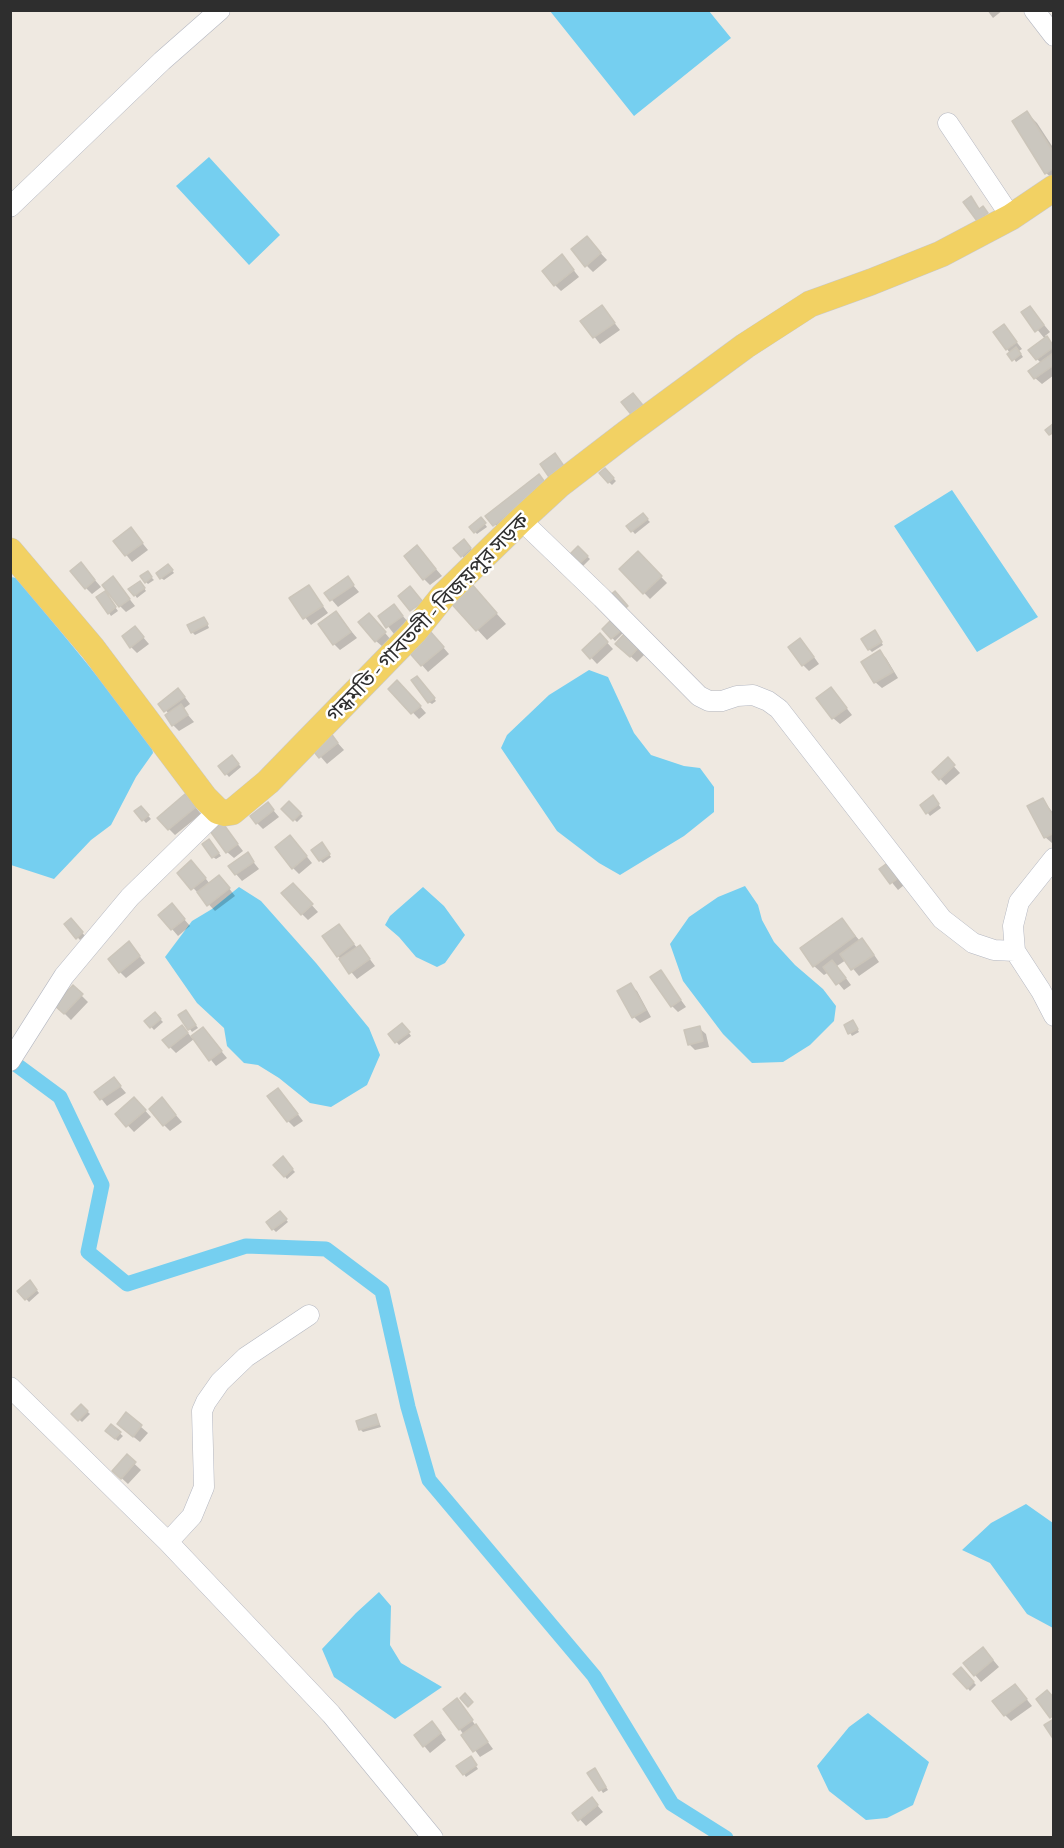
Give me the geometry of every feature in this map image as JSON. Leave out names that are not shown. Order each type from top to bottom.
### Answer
[{"type":"main road","name":"গন্ধমতি - গাবতলী - বিজয়পুর সড়ক","points":[[218,811],[232,812],[268,782],[414,632],[443,596],[521,520],[559,485],[670,400],[745,346],[810,304],[941,254],[1011,217],[1053,188]]},
{"type":"main road","points":[[10,551],[93,649],[205,798],[218,811]]},
{"type":"street","points":[[10,207],[162,61],[220,10]]},
{"type":"street","points":[[1034,10],[1053,36]]},
{"type":"street","points":[[948,123],[1011,217]]},
{"type":"street","points":[[521,520],[699,696],[709,702],[716,702],[737,696],[753,695],[768,701],[779,710],[942,919],[973,943],[994,951],[1015,951]]},
{"type":"street","points":[[16,1052],[64,976],[130,897],[218,811]]},
{"type":"street","points":[[1053,858],[1019,902],[1012,926],[1015,951],[1041,991],[1053,1016]]},
{"type":"street","points":[[168,1542],[192,1516],[204,1487],[202,1411],[206,1402],[220,1382],[246,1357],[309,1315]]},
{"type":"street","points":[[10,1388],[168,1542],[331,1714],[433,1838]]},
{"type":"water","points":[[550,11],[709,11],[731,38],[634,116]]},
{"type":"water","points":[[209,157],[280,235],[249,265],[176,186]]},
{"type":"water","points":[[952,490],[1038,617],[977,652],[894,526]]},
{"type":"water","points":[[10,577],[17,578],[151,742],[153,753],[136,777],[111,825],[91,840],[54,879],[11,865]]},
{"type":"water","points":[[589,670],[608,677],[634,733],[651,755],[684,766],[700,768],[714,787],[714,812],[684,836],[620,875],[599,863],[557,831],[501,748],[507,735],[549,695]]},
{"type":"water","points":[[745,886],[758,905],[762,920],[774,942],[795,965],[823,989],[836,1006],[834,1021],[810,1045],[783,1062],[752,1063],[723,1034],[683,981],[670,944],[689,917],[718,897]]},
{"type":"water","points":[[239,887],[261,901],[369,1028],[380,1055],[367,1085],[331,1107],[310,1103],[279,1078],[258,1065],[244,1063],[227,1046],[224,1028],[197,1003],[165,957],[192,921],[212,909]]},
{"type":"water","points":[[423,887],[444,906],[465,935],[445,963],[437,967],[416,957],[385,925],[390,916]]},
{"type":"water","points":[[1026,1504],[1053,1523],[1053,1628],[1027,1614],[990,1563],[962,1550],[991,1523]]},
{"type":"water","points":[[379,1592],[391,1606],[390,1645],[401,1663],[442,1687],[395,1719],[334,1677],[322,1649]]},
{"type":"water","points":[[868,1713],[929,1762],[913,1805],[887,1818],[866,1820],[829,1791],[817,1766],[849,1727]]},
{"type":"building","points":[[1027,111],[1054,153],[1054,168],[1045,174],[1012,121]]},
{"type":"building","points":[[971,196],[979,209],[983,206],[988,213],[977,221],[963,202]]},
{"type":"building","points":[[587,236],[601,253],[585,267],[571,249]]},
{"type":"building","points":[[562,254],[574,270],[554,286],[542,271]]},
{"type":"building","points":[[602,305],[615,323],[593,338],[580,321]]},
{"type":"building","points":[[1030,306],[1044,325],[1035,332],[1021,312]]},
{"type":"building","points":[[1004,324],[1017,342],[1006,350],[993,332]]},
{"type":"building","points":[[1047,336],[1054,347],[1036,360],[1028,350]]},
{"type":"building","points":[[1016,347],[1021,354],[1012,361],[1007,354]]},
{"type":"building","points":[[1053,353],[1054,365],[1034,379],[1028,371]]},
{"type":"building","points":[[633,393],[646,409],[634,418],[621,402]]},
{"type":"building","points":[[1054,423],[1054,432],[1049,435],[1045,430]]},
{"type":"building","points":[[555,453],[566,469],[551,480],[540,464]]},
{"type":"building","points":[[605,468],[614,478],[608,483],[599,473]]},
{"type":"building","points":[[539,474],[547,485],[493,526],[485,516]]},
{"type":"building","points":[[643,513],[648,519],[631,532],[626,526]]},
{"type":"building","points":[[481,517],[486,523],[474,533],[469,527]]},
{"type":"building","points":[[131,527],[143,543],[125,556],[113,541]]},
{"type":"building","points":[[464,539],[471,548],[461,557],[453,548]]},
{"type":"building","points":[[417,545],[436,569],[423,580],[404,556]]},
{"type":"building","points":[[578,546],[588,556],[579,564],[570,554]]},
{"type":"building","points":[[638,551],[662,576],[643,594],[619,569]]},
{"type":"building","points":[[81,562],[95,580],[85,589],[70,571]]},
{"type":"building","points":[[168,564],[173,570],[160,579],[156,573]]},
{"type":"building","points":[[148,571],[152,577],[145,583],[140,576]]},
{"type":"building","points":[[113,576],[130,599],[119,607],[102,585]]},
{"type":"building","points":[[348,576],[354,585],[330,601],[324,593]]},
{"type":"building","points":[[140,581],[145,588],[134,596],[128,589]]},
{"type":"building","points":[[470,582],[497,613],[476,631],[448,600]]},
{"type":"building","points":[[309,585],[323,606],[303,619],[289,598]]},
{"type":"building","points":[[410,586],[423,602],[410,611],[398,596]]},
{"type":"building","points":[[105,591],[116,607],[108,614],[96,597]]},
{"type":"building","points":[[615,591],[628,606],[622,611],[609,596]]},
{"type":"building","points":[[394,604],[403,616],[386,628],[378,616]]},
{"type":"building","points":[[336,611],[351,632],[333,645],[318,624]]},
{"type":"building","points":[[369,613],[386,632],[375,642],[358,622]]},
{"type":"building","points":[[204,617],[208,624],[191,633],[187,625]]},
{"type":"building","points":[[612,619],[622,630],[611,639],[602,629]]},
{"type":"building","points":[[135,626],[144,637],[130,648],[122,636]]},
{"type":"building","points":[[429,630],[444,647],[421,666],[406,649]]},
{"type":"building","points":[[875,630],[882,642],[868,650],[861,639]]},
{"type":"building","points":[[600,633],[608,642],[590,659],[582,650]]},
{"type":"building","points":[[625,633],[639,647],[630,657],[615,644]]},
{"type":"building","points":[[800,638],[814,657],[802,666],[788,647]]},
{"type":"building","points":[[880,650],[893,672],[874,683],[861,662]]},
{"type":"building","points":[[417,676],[435,698],[428,703],[411,680]]},
{"type":"building","points":[[397,680],[421,706],[411,714],[388,689]]},
{"type":"building","points":[[831,687],[847,708],[832,719],[816,698]]},
{"type":"building","points":[[178,688],[185,697],[164,712],[158,704]]},
{"type":"building","points":[[181,704],[188,715],[172,726],[165,715]]},
{"type":"building","points":[[330,732],[338,743],[319,758],[311,748]]},
{"type":"building","points":[[232,755],[239,764],[225,775],[218,766]]},
{"type":"building","points":[[948,757],[955,765],[939,780],[932,772]]},
{"type":"building","points":[[185,794],[196,807],[168,830],[157,818]]},
{"type":"building","points":[[933,795],[939,804],[926,814],[920,805]]},
{"type":"building","points":[[1043,798],[1054,818],[1054,833],[1044,838],[1027,806]]},
{"type":"building","points":[[289,801],[301,813],[293,821],[281,809]]},
{"type":"building","points":[[268,802],[274,810],[256,824],[250,816]]},
{"type":"building","points":[[141,806],[149,815],[142,821],[134,811]]},
{"type":"building","points":[[222,822],[238,844],[226,853],[210,831]]},
{"type":"building","points":[[290,835],[307,856],[292,869],[275,847]]},
{"type":"building","points":[[209,839],[219,853],[212,858],[202,844]]},
{"type":"building","points":[[322,842],[330,854],[319,861],[311,850]]},
{"type":"building","points":[[248,852],[254,862],[235,875],[228,866]]},
{"type":"building","points":[[893,859],[904,874],[890,884],[879,869]]},
{"type":"building","points":[[191,860],[206,878],[191,890],[177,873]]},
{"type":"building","points":[[219,875],[230,888],[207,906],[197,892]]},
{"type":"building","points":[[293,883],[313,904],[301,915],[281,893]]},
{"type":"building","points":[[172,903],[185,919],[171,930],[158,915]]},
{"type":"building","points":[[71,918],[83,932],[76,939],[64,924]]},
{"type":"building","points":[[842,918],[855,936],[813,967],[800,948]]},
{"type":"building","points":[[339,924],[354,944],[337,957],[322,936]]},
{"type":"building","points":[[862,938],[874,955],[851,970],[840,954]]},
{"type":"building","points":[[129,941],[140,956],[119,973],[108,959]]},
{"type":"building","points":[[360,945],[370,959],[349,974],[339,959]]},
{"type":"building","points":[[832,960],[846,978],[836,985],[823,967]]},
{"type":"building","points":[[661,970],[681,1000],[671,1007],[650,977]]},
{"type":"building","points":[[631,983],[646,1010],[632,1018],[617,991]]},
{"type":"building","points":[[73,985],[83,994],[64,1014],[54,1005]]},
{"type":"building","points":[[186,1010],[196,1025],[188,1030],[178,1015]]},
{"type":"building","points":[[155,1012],[161,1019],[150,1028],[144,1021]]},
{"type":"building","points":[[853,1020],[858,1029],[848,1034],[844,1025]]},
{"type":"building","points":[[402,1023],[410,1032],[395,1043],[388,1034]]},
{"type":"building","points":[[182,1025],[188,1033],[169,1048],[162,1040]]},
{"type":"building","points":[[700,1026],[703,1041],[688,1045],[684,1030]]},
{"type":"building","points":[[203,1027],[222,1051],[209,1061],[191,1036]]},
{"type":"building","points":[[114,1077],[121,1086],[100,1100],[94,1092]]},
{"type":"building","points":[[278,1088],[298,1114],[287,1122],[267,1096]]},
{"type":"building","points":[[134,1097],[146,1110],[126,1127],[115,1114]]},
{"type":"building","points":[[162,1097],[176,1115],[163,1126],[149,1109]]},
{"type":"building","points":[[283,1156],[293,1169],[284,1177],[273,1165]]},
{"type":"building","points":[[280,1211],[287,1219],[272,1230],[266,1222]]},
{"type":"building","points":[[30,1280],[37,1290],[25,1300],[17,1291]]},
{"type":"building","points":[[81,1404],[88,1411],[78,1421],[71,1414]]},
{"type":"building","points":[[126,1412],[142,1425],[133,1437],[117,1424]]},
{"type":"building","points":[[376,1414],[379,1424],[359,1430],[356,1421]]},
{"type":"building","points":[[111,1424],[121,1432],[115,1439],[105,1431]]},
{"type":"building","points":[[127,1454],[136,1462],[121,1479],[112,1471]]},
{"type":"building","points":[[983,1647],[993,1660],[974,1676],[963,1663]]},
{"type":"building","points":[[961,1667],[974,1682],[967,1689],[953,1674]]},
{"type":"building","points":[[1015,1684],[1027,1699],[1004,1716],[992,1701]]},
{"type":"building","points":[[1047,1690],[1054,1698],[1054,1715],[1050,1718],[1036,1699]]},
{"type":"building","points":[[465,1693],[473,1702],[468,1707],[460,1698]]},
{"type":"building","points":[[457,1698],[473,1720],[459,1730],[443,1709]]},
{"type":"building","points":[[1054,1719],[1054,1740],[1044,1725]]},
{"type":"building","points":[[432,1721],[441,1733],[423,1747],[414,1735]]},
{"type":"building","points":[[476,1724],[488,1742],[473,1752],[461,1735]]},
{"type":"building","points":[[471,1756],[477,1765],[463,1775],[456,1766]]},
{"type":"building","points":[[595,1768],[606,1787],[599,1791],[587,1773]]},
{"type":"building","points":[[592,1797],[598,1805],[578,1821],[572,1813]]},
{"type":"waterway","points":[[10,1060],[60,1097],[102,1185],[88,1252],[127,1284],[246,1246],[326,1249],[382,1291],[408,1407],[429,1480],[594,1676],[672,1804],[726,1838]]}]
